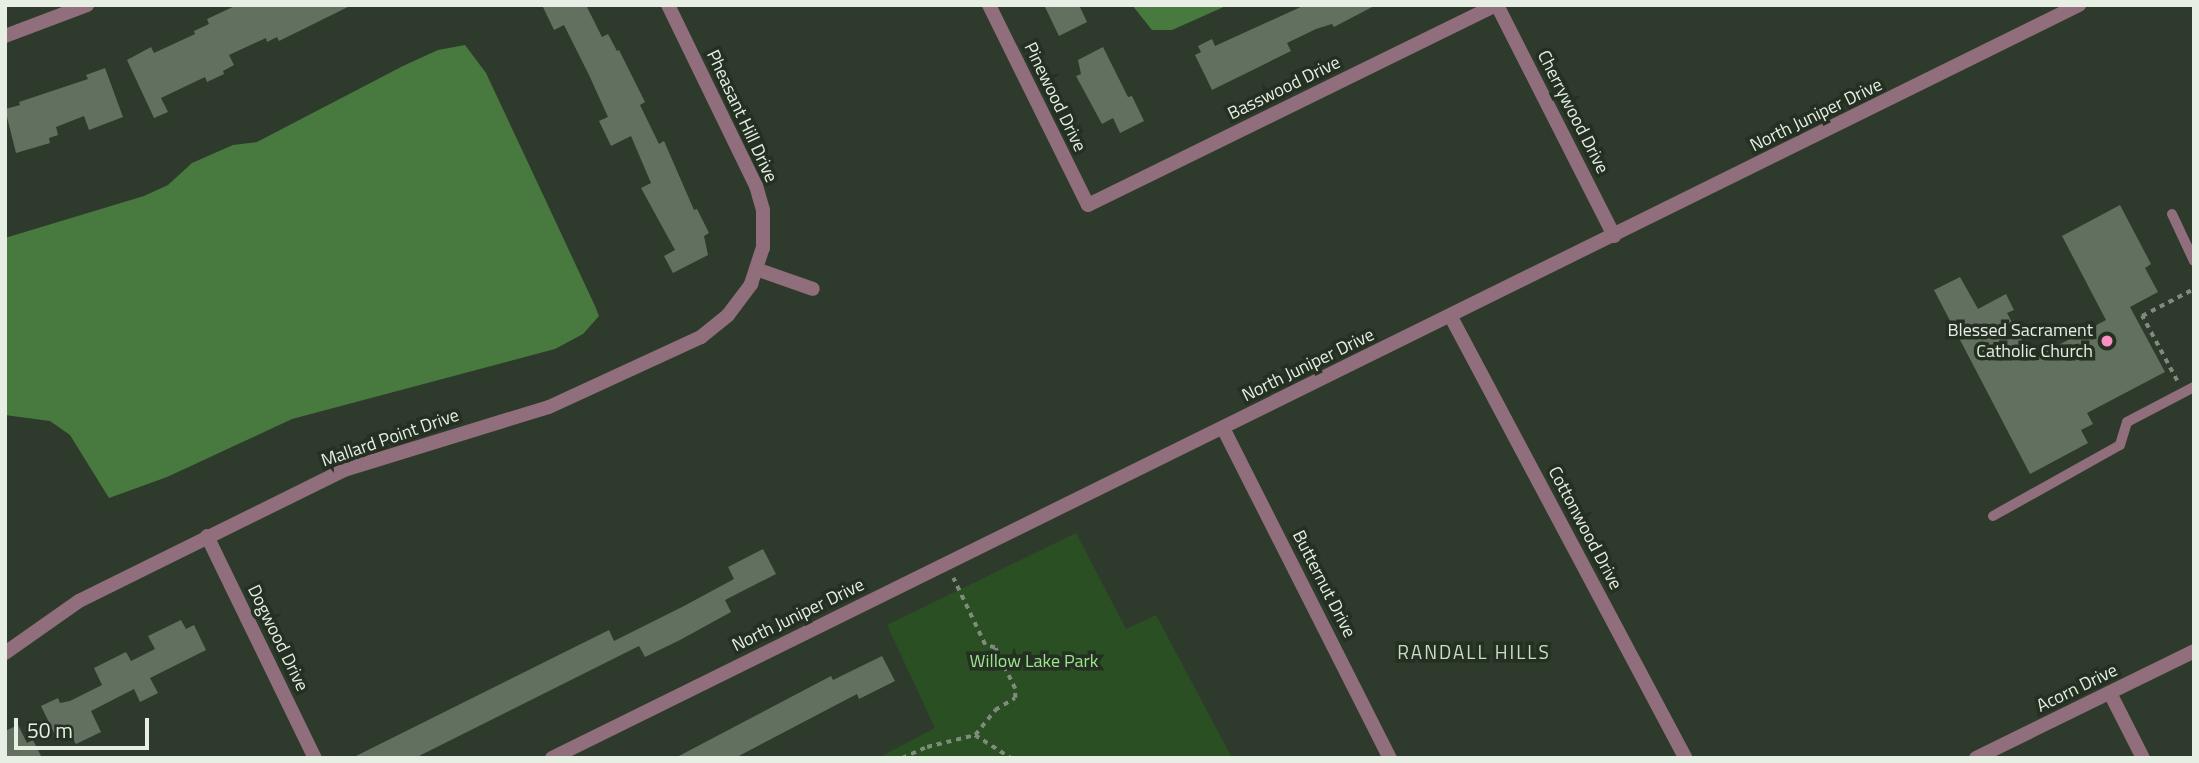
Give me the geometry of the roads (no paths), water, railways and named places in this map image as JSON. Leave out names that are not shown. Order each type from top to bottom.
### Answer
[{"type":"street","points":[[5,36],[87,5]]},
{"type":"street","name":"Pheasant Hill Drive","points":[[668,5],[755,186],[763,210],[763,248]]},
{"type":"street","name":"Pinewood Drive","points":[[989,5],[1088,205]]},
{"type":"street","name":"Basswood Drive","points":[[1088,205],[1497,5]]},
{"type":"street","name":"Cherrywood Drive","points":[[1497,5],[1614,236]]},
{"type":"street","name":"North Juniper Drive","points":[[552,758],[2079,5]]},
{"type":"street","name":"Mallard Point Drive","points":[[5,653],[79,601],[344,470],[549,407],[701,337],[728,315],[746,293],[763,248]]},
{"type":"street","points":[[756,270],[813,289]]},
{"type":"street","name":"Cottonwood Drive","points":[[1451,317],[1685,758]]},
{"type":"street","name":"Butternut Drive","points":[[1223,428],[1390,758]]},
{"type":"street","name":"Dogwood Drive","points":[[207,536],[315,758]]},
{"type":"street","name":"Acorn Drive","points":[[1976,758],[2194,651]]},
{"type":"street","points":[[2110,693],[2143,758]]},
{"type":"lane","points":[[2172,214],[2194,261]]},
{"type":"lane","points":[[1993,516],[2120,445],[2127,422],[2194,387]]},
{"type":"place","name":"Blessed Sacrament Catholic Church","points":[[2107,341]]},
{"type":"district","name":"RANDALL HILLS","points":[[1474,652]]},
{"type":"park label","name":"Willow Lake Park","points":[[1034,661]]}]
